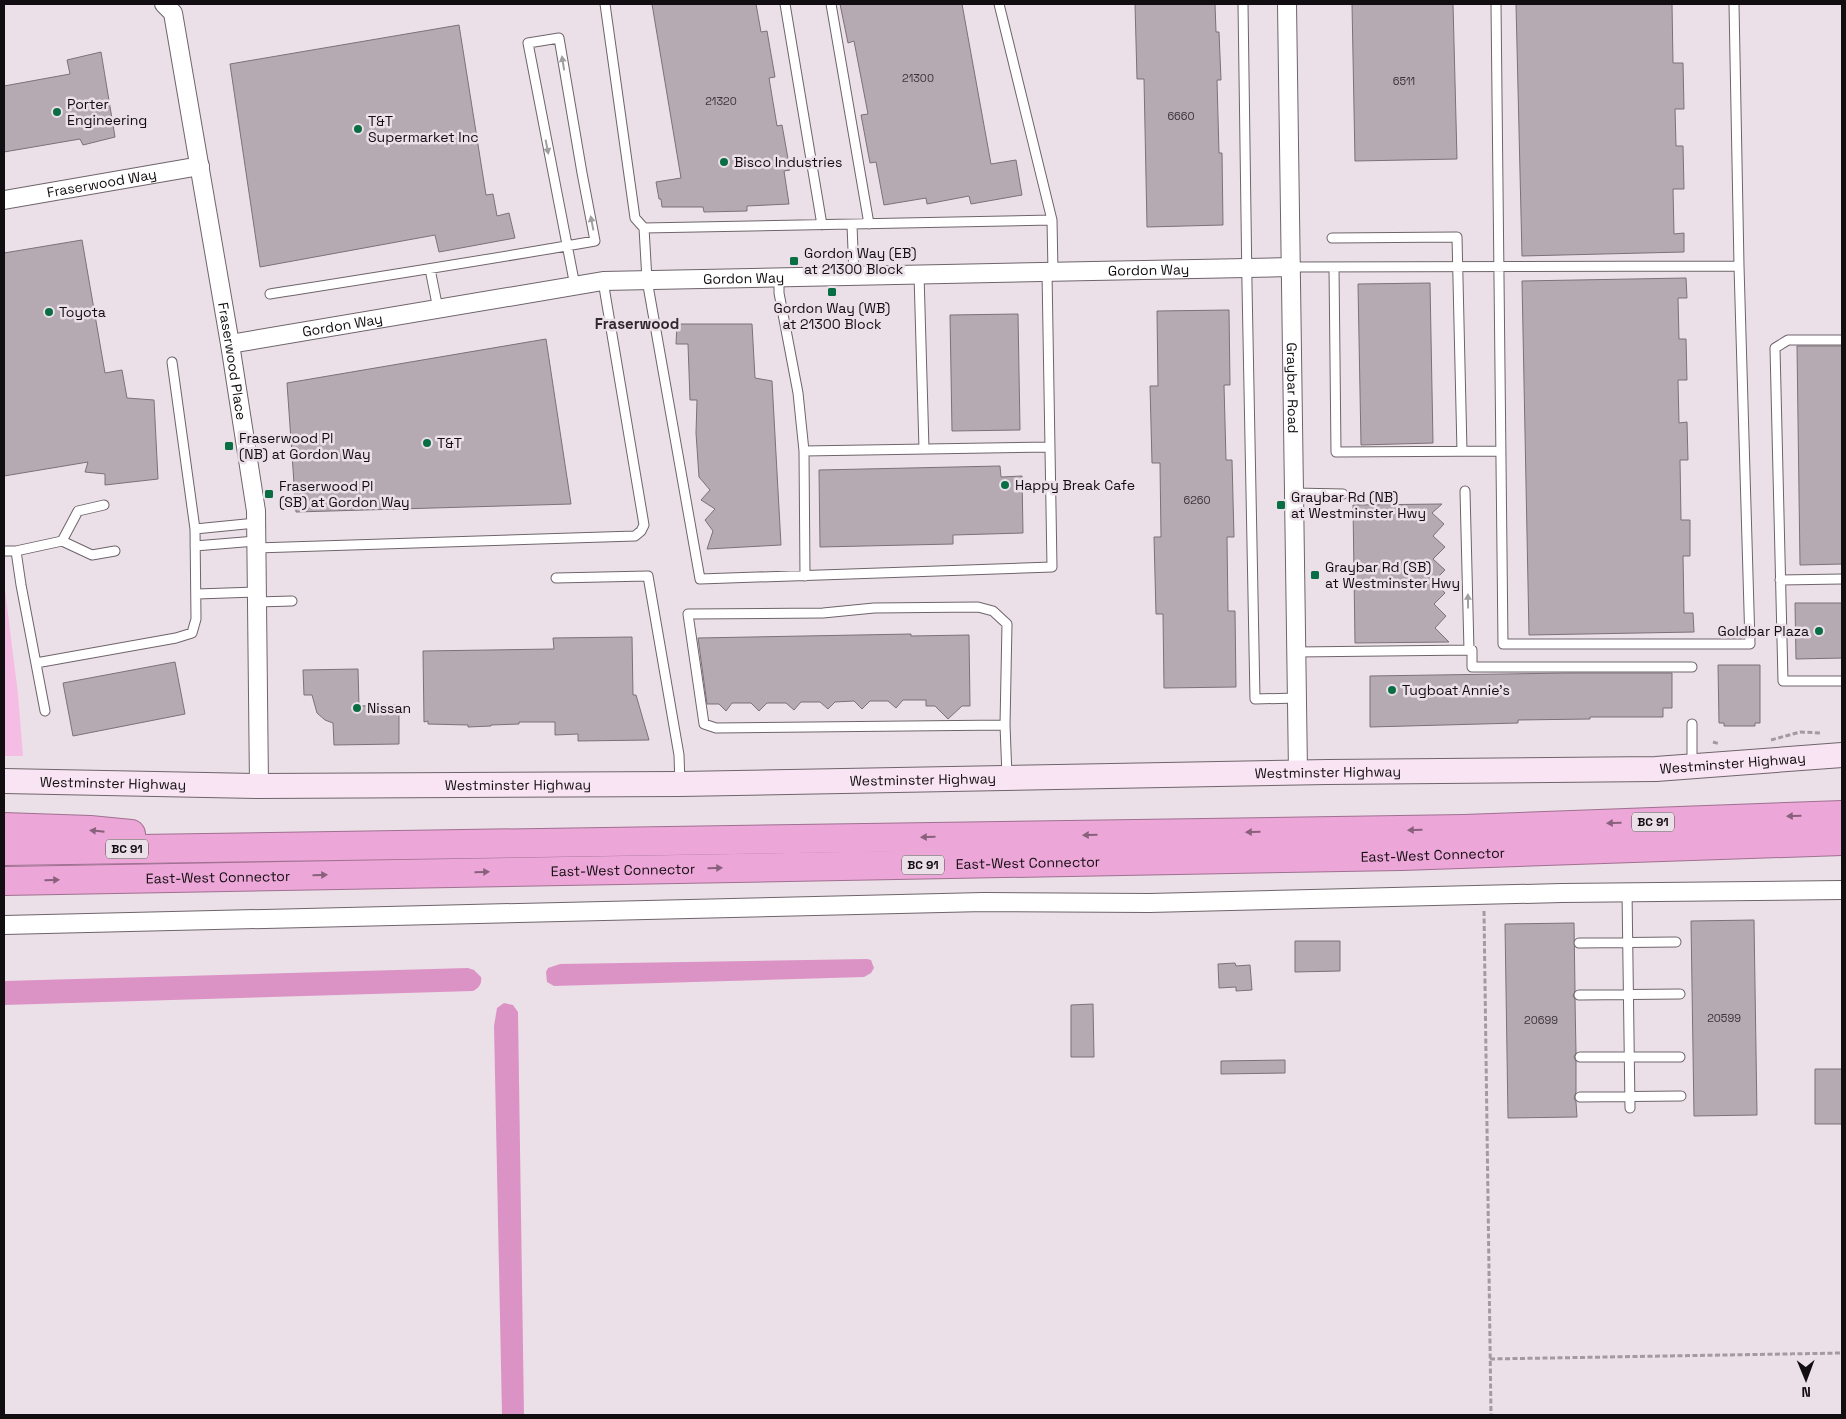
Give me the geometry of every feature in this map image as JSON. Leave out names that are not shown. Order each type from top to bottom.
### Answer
[{"type":"highway","name":"East-West Connector","points":[[4,851],[1464,829],[1842,814]]},
{"type":"highway","points":[[4,827],[90,830],[250,847]]},
{"type":"highway","name":"East-West Connector","points":[[4,881],[1402,856],[1842,841]]},
{"type":"main road","name":"Westminster Highway","points":[[4,781],[259,786],[680,784],[1298,772],[1656,769],[1842,755]]},
{"type":"street","name":"Fraserwood Place","points":[[164,4],[173,13],[230,344],[256,511],[259,786]]},
{"type":"street","name":"Graybar Road","points":[[1287,4],[1298,772]]},
{"type":"street","name":"Fraserwood Way","points":[[4,200],[200,166]]},
{"type":"street","name":"Gordon Way","points":[[230,344],[603,281],[1292,267]]},
{"type":"street","points":[[4,925],[984,902],[1159,903],[1626,892],[1842,890]]},
{"type":"lane","points":[[605,4],[635,218],[644,228],[647,280],[700,579],[1052,567],[1050,447],[1050,272],[1052,220],[1000,4]]},
{"type":"lane","points":[[785,4],[822,225]]},
{"type":"lane","points":[[831,4],[869,224]]},
{"type":"lane","points":[[1243,4],[1246,268],[1255,699],[1297,698]]},
{"type":"lane","points":[[1496,4],[1503,644],[1750,644],[1739,266],[1734,4]]},
{"type":"lane","points":[[270,294],[430,269],[566,246],[596,241],[582,173],[559,38],[528,43],[566,246],[575,286]]},
{"type":"lane","points":[[644,228],[1052,220]]},
{"type":"lane","points":[[852,225],[854,275]]},
{"type":"lane","points":[[1332,238],[1457,237],[1462,452]]},
{"type":"lane","points":[[1292,267],[1739,266]]},
{"type":"lane","points":[[1334,267],[1336,452],[1501,451]]},
{"type":"lane","points":[[430,269],[438,309]]},
{"type":"lane","points":[[919,274],[924,449]]},
{"type":"lane","points":[[779,277],[779,293],[798,393],[804,451],[805,576]]},
{"type":"lane","points":[[195,546],[634,536],[644,525],[603,281]]},
{"type":"lane","points":[[1842,340],[1788,340],[1775,348],[1782,681],[1842,681]]},
{"type":"lane","points":[[36,663],[176,638],[192,632],[196,620],[197,594],[195,529],[172,362]]},
{"type":"lane","points":[[804,451],[1050,447]]},
{"type":"lane","points":[[1465,491],[1469,650],[1472,650],[1472,667],[1692,667]]},
{"type":"lane","points":[[1294,493],[1343,494]]},
{"type":"lane","points":[[62,541],[78,511],[104,505]]},
{"type":"lane","points":[[195,529],[256,523]]},
{"type":"lane","points":[[4,551],[16,551],[62,541],[92,555],[115,551]]},
{"type":"lane","points":[[16,551],[44,711]]},
{"type":"lane","points":[[556,578],[648,576],[679,755],[680,784]]},
{"type":"lane","points":[[1780,580],[1842,579]]},
{"type":"lane","points":[[197,594],[292,601]]},
{"type":"lane","points":[[1005,725],[716,728],[704,724],[688,614],[824,613],[874,608],[978,607],[993,611],[1007,624],[1005,725],[1007,779]]},
{"type":"lane","points":[[1296,652],[1469,650]]},
{"type":"lane","points":[[1692,724],[1692,766]]},
{"type":"lane","points":[[1626,892],[1630,1108]]},
{"type":"lane","points":[[1578,943],[1676,942]]},
{"type":"lane","points":[[1580,995],[1680,994]]},
{"type":"lane","points":[[1580,1057],[1680,1057]]},
{"type":"lane","points":[[1580,1097],[1681,1096]]},
{"type":"path","points":[[1770,740],[1800,732],[1822,733]]},
{"type":"path","points":[[1713,742],[1723,745]]},
{"type":"path","points":[[1484,895],[1490,1415]]},
{"type":"path","points":[[1490,1359],[1842,1353]]},
{"type":"shaded area","points":[[4,582],[18,694],[23,756],[4,756]]},
{"type":"shaded area","points":[[871,960],[874,968],[871,973],[864,977],[554,986],[547,982],[546,972],[548,968],[560,964]]},
{"type":"shaded area","points":[[468,968],[474,970],[481,977],[480,986],[473,991],[4,1005],[4,981]]},
{"type":"shaded area","points":[[504,1003],[513,1005],[518,1012],[524,1415],[502,1415],[494,1026],[497,1008]]},
{"type":"building","points":[[652,4],[756,4],[761,32],[767,31],[775,77],[769,78],[777,126],[782,125],[790,170],[784,171],[789,204],[747,206],[747,211],[704,212],[703,207],[662,207],[656,182],[681,178]]},
{"type":"building","points":[[840,4],[962,4],[991,164],[1016,160],[1022,195],[971,204],[969,196],[927,204],[926,198],[884,205],[876,162],[870,163],[861,115],[868,114],[854,41],[848,43]]},
{"type":"building","points":[[1135,4],[1215,4],[1216,32],[1219,32],[1221,80],[1217,80],[1219,153],[1222,153],[1223,225],[1147,227],[1144,79],[1137,79]]},
{"type":"building","points":[[1352,4],[1453,4],[1457,159],[1355,161]]},
{"type":"building","points":[[1516,4],[1672,4],[1673,63],[1683,63],[1684,109],[1675,109],[1676,146],[1683,146],[1684,189],[1673,189],[1674,234],[1684,233],[1684,252],[1522,256]]},
{"type":"building","name":"T&T Supermarket Inc","points":[[459,25],[486,195],[493,194],[497,216],[509,213],[515,238],[439,252],[435,235],[260,267],[230,64]]},
{"type":"building","name":"Porter Engineering","points":[[101,52],[115,137],[83,145],[80,139],[4,152],[4,86],[70,74],[67,60]]},
{"type":"building","name":"Toyota","points":[[82,240],[105,373],[122,370],[127,398],[154,400],[158,479],[105,485],[105,474],[85,472],[88,462],[4,476],[4,253]]},
{"type":"building","points":[[1686,278],[1687,298],[1678,298],[1679,339],[1686,339],[1687,380],[1678,380],[1679,423],[1687,422],[1688,460],[1680,460],[1681,520],[1690,520],[1690,556],[1683,556],[1684,613],[1693,613],[1694,632],[1529,635],[1522,281]]},
{"type":"building","points":[[1430,283],[1433,443],[1361,445],[1358,284]]},
{"type":"building","points":[[1229,310],[1230,385],[1224,385],[1226,460],[1232,460],[1234,537],[1227,537],[1228,611],[1235,611],[1236,687],[1164,688],[1163,614],[1156,614],[1154,537],[1161,537],[1160,463],[1152,463],[1150,386],[1158,386],[1157,311]]},
{"type":"building","points":[[1018,314],[1020,430],[952,431],[950,315]]},
{"type":"building","points":[[677,324],[752,324],[755,378],[772,381],[781,545],[707,549],[713,531],[705,520],[715,509],[701,500],[710,490],[699,477],[696,433],[697,400],[690,400],[688,344],[676,344]]},
{"type":"building","name":"T&T","points":[[546,339],[571,504],[296,512],[287,383]]},
{"type":"building","points":[[1797,346],[1842,346],[1842,564],[1800,565]]},
{"type":"building","points":[[1000,466],[1001,477],[1022,476],[1023,533],[953,535],[953,544],[820,547],[819,470]]},
{"type":"building","points":[[1442,504],[1432,513],[1444,524],[1433,536],[1445,547],[1433,559],[1445,570],[1434,581],[1445,593],[1434,604],[1446,616],[1435,628],[1449,642],[1355,643],[1353,505]]},
{"type":"building","name":"Goldbar Plaza","points":[[1795,603],[1842,603],[1842,658],[1796,659]]},
{"type":"building","points":[[911,634],[911,636],[969,635],[970,706],[962,706],[948,719],[935,706],[926,706],[926,700],[903,700],[896,708],[888,701],[870,701],[862,709],[854,701],[835,702],[828,709],[820,702],[801,702],[794,710],[786,703],[767,703],[759,711],[751,703],[732,703],[726,711],[719,704],[707,704],[698,638]]},
{"type":"building","points":[[632,637],[633,695],[636,695],[649,740],[578,741],[578,734],[555,735],[555,722],[519,722],[519,724],[468,727],[468,725],[428,724],[428,721],[424,722],[423,651],[554,649],[553,638]]},
{"type":"building","points":[[175,662],[185,714],[73,736],[63,683]]},
{"type":"building","points":[[1718,665],[1760,665],[1760,723],[1755,723],[1755,726],[1724,726],[1724,723],[1719,723]]},
{"type":"building","name":"Nissan","points":[[358,669],[359,706],[399,705],[399,744],[334,745],[333,723],[325,720],[317,713],[312,695],[304,695],[303,670]]},
{"type":"building","points":[[1672,673],[1672,708],[1663,708],[1663,717],[1590,717],[1590,719],[1518,720],[1518,723],[1370,727],[1370,676]]},
{"type":"building","points":[[1754,920],[1757,1115],[1694,1116],[1691,921]]},
{"type":"building","points":[[1574,923],[1575,991],[1573,996],[1575,999],[1576,1053],[1574,1057],[1576,1061],[1576,1092],[1574,1098],[1577,1117],[1508,1118],[1505,924]]},
{"type":"building","points":[[1295,941],[1340,941],[1340,971],[1295,972]]},
{"type":"building","points":[[1235,963],[1236,966],[1250,965],[1252,990],[1236,991],[1236,987],[1219,988],[1218,964]]},
{"type":"building","points":[[1093,1004],[1094,1057],[1071,1057],[1071,1005]]},
{"type":"building","points":[[1285,1060],[1285,1073],[1221,1074],[1221,1061]]},
{"type":"building","points":[[1815,1069],[1842,1069],[1842,1124],[1815,1124]]},
{"type":"place","name":"Porter Engineering","points":[[57,112]]},
{"type":"place","name":"T&T Supermarket Inc","points":[[358,129]]},
{"type":"place","name":"Bisco Industries","points":[[724,162]]},
{"type":"place","name":"Gordon Way (EB) at 21300 Block","points":[[794,261]]},
{"type":"place","name":"Gordon Way (WB) at 21300 Block","points":[[832,292]]},
{"type":"place","name":"Toyota","points":[[49,312]]},
{"type":"place","name":"T&T","points":[[427,443]]},
{"type":"place","name":"Fraserwood Pl (NB) at Gordon Way","points":[[229,446]]},
{"type":"place","name":"Happy Break Cafe","points":[[1005,485]]},
{"type":"place","name":"Fraserwood Pl (SB) at Gordon Way","points":[[269,494]]},
{"type":"place","name":"Graybar Rd (NB) at Westminster Hwy","points":[[1281,505]]},
{"type":"place","name":"Graybar Rd (SB) at Westminster Hwy","points":[[1315,575]]},
{"type":"place","name":"Goldbar Plaza","points":[[1819,631]]},
{"type":"place","name":"Tugboat Annie's","points":[[1392,690]]},
{"type":"place","name":"Nissan","points":[[357,708]]},
{"type":"district","name":"Fraserwood","points":[[637,323]]}]
